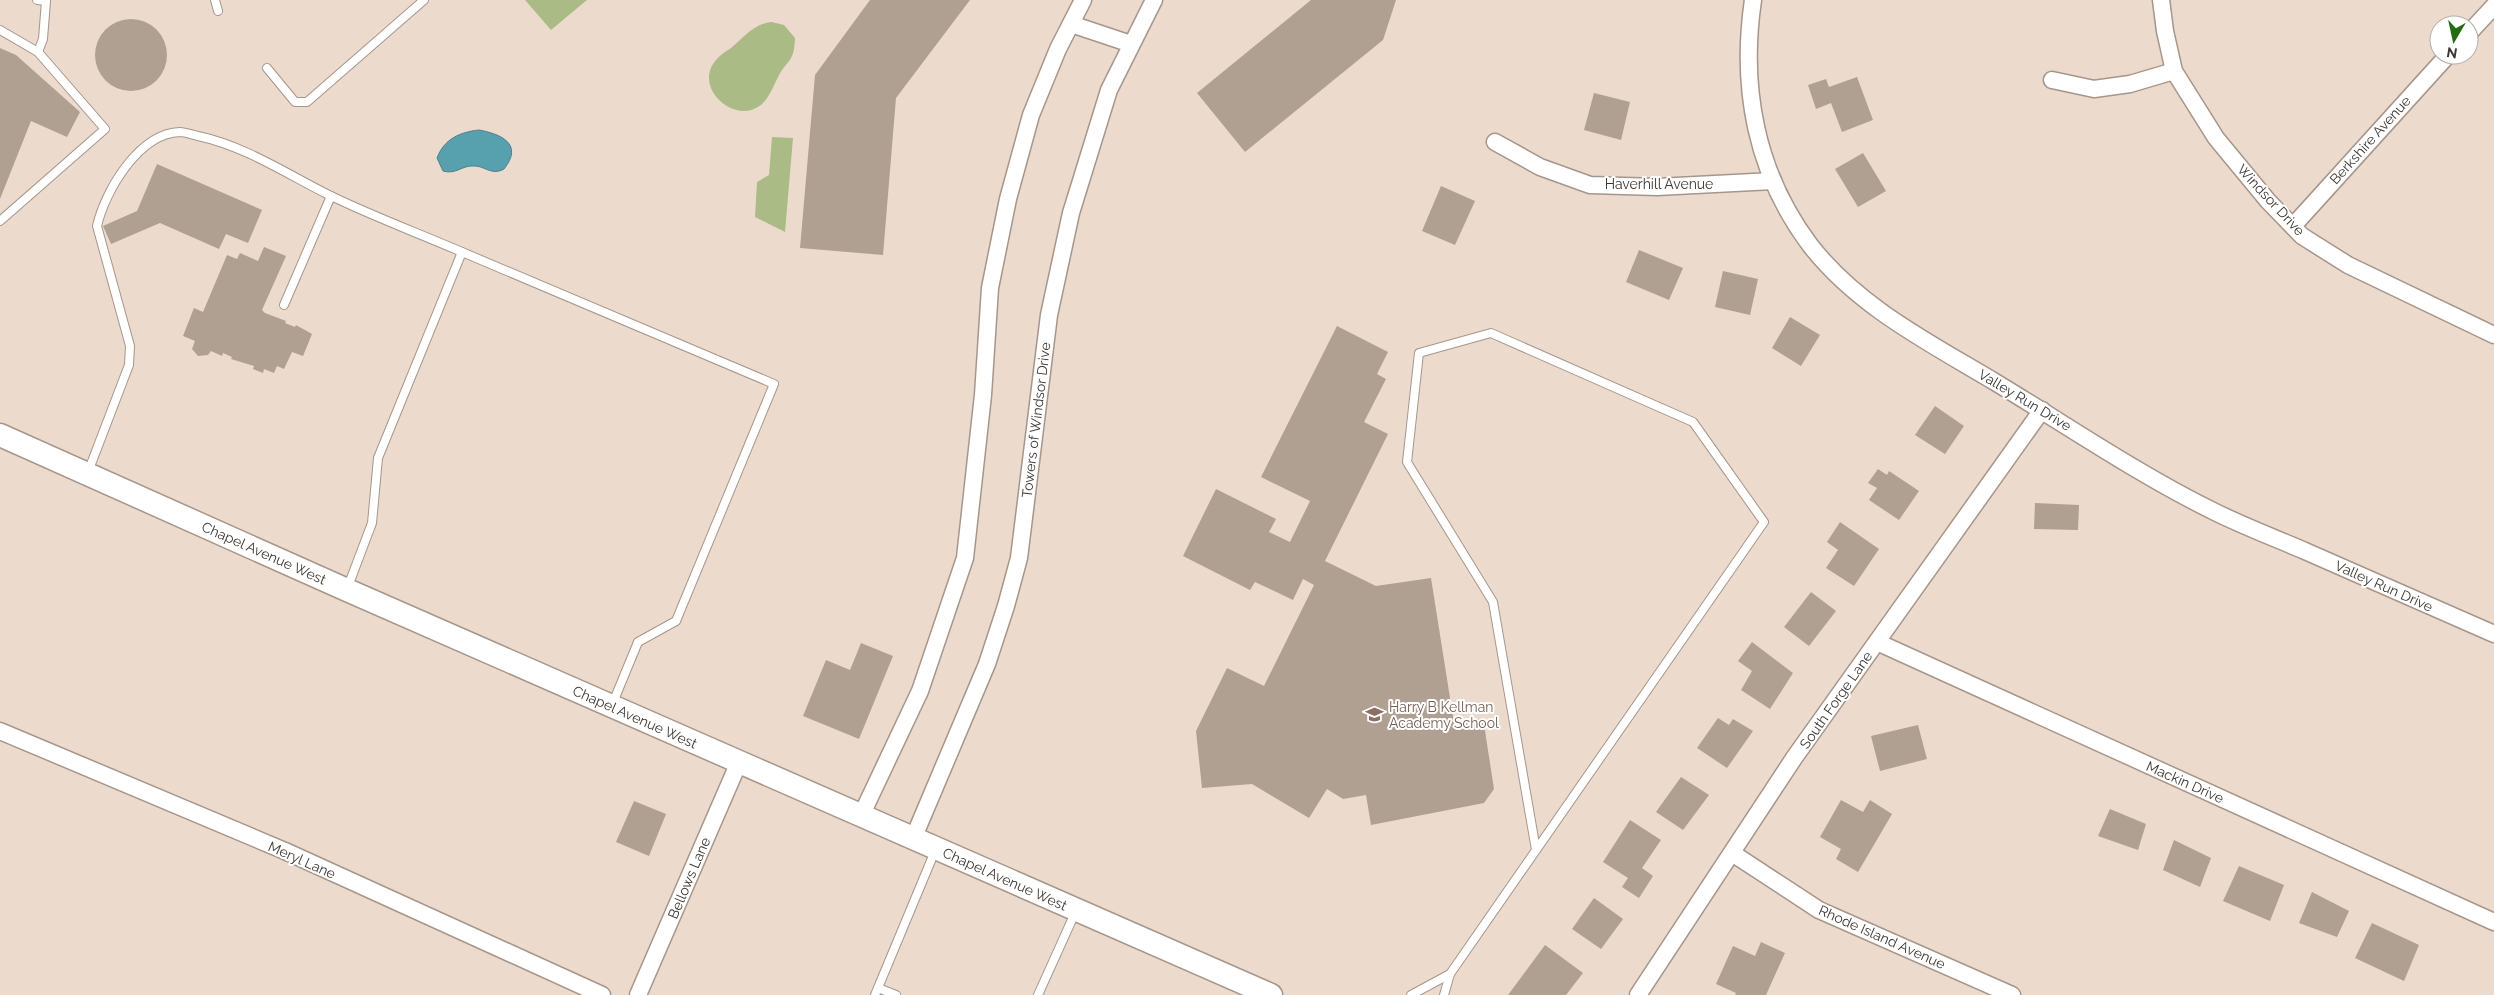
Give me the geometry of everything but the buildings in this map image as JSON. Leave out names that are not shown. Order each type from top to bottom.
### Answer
[{"type":"main road","name":"Chapel Avenue West","points":[[0,435],[347,590],[1271,995]]},
{"type":"street","points":[[861,816],[920,691],[965,558],[984,395],[990,288],[1002,226],[1031,115],[1083,0]]},
{"type":"street","name":"Towers of Windsor Drive","points":[[913,839],[987,664],[1006,606],[1019,558],[1049,314],[1071,213],[1109,90],[1154,0]]},
{"type":"street","name":"Valley Run Drive","points":[[1753,0],[1748,36],[1750,94],[1760,150],[1773,181],[1811,246],[1846,283],[1886,316],[2042,410],[2133,468],[2214,512],[2494,634]]},
{"type":"street","name":"Windsor Drive","points":[[2161,0],[2165,31],[2174,71],[2216,138],[2268,201],[2302,236],[2348,265],[2494,334]]},
{"type":"street","points":[[2479,22],[2494,6]]},
{"type":"street","points":[[1071,24],[1131,44]]},
{"type":"street","name":"Berkshire Avenue","points":[[2293,226],[2439,65]]},
{"type":"street","points":[[2052,80],[2094,89],[2130,84],[2174,71]]},
{"type":"street","name":"Haverhill Avenue","points":[[1495,142],[1540,167],[1590,185],[1657,187],[1773,181]]},
{"type":"street","name":"South Forge Lane","points":[[1638,995],[1794,758],[2042,410]]},
{"type":"street","name":"Mackin Drive","points":[[1877,642],[2494,922]]},
{"type":"street","name":"Meryl Lane","points":[[0,731],[285,851],[602,995]]},
{"type":"street","name":"Bellows Lane","points":[[638,995],[739,762]]},
{"type":"street","name":"Rhode Island Avenue","points":[[1732,853],[1819,910],[2012,995]]},
{"type":"lane","points":[[37,0],[46,1],[43,39],[38,52]]},
{"type":"lane","points":[[215,0],[218,11]]},
{"type":"lane","points":[[267,68],[295,102],[307,102],[424,0]]},
{"type":"lane","points":[[0,30],[38,52],[105,129],[0,221]]},
{"type":"lane","points":[[87,474],[129,365],[130,346],[97,226],[102,206],[140,149],[160,137],[180,132],[212,139],[268,163],[331,196],[774,384],[676,621],[638,642],[611,706]]},
{"type":"lane","points":[[284,305],[331,196]]},
{"type":"lane","points":[[347,590],[372,524],[378,458],[462,252]]},
{"type":"lane","points":[[1444,995],[1450,974],[1764,522],[1693,422],[1491,333],[1419,353],[1406,462],[1493,602],[1536,850]]},
{"type":"lane","points":[[896,995],[877,991],[936,849]]},
{"type":"lane","points":[[1038,995],[1076,910]]},
{"type":"lane","points":[[1411,995],[1450,974]]},
{"type":"green space","points":[[525,0],[587,0],[551,30]]},
{"type":"green space","points":[[772,22],[784,25],[795,38],[792,56],[764,102],[754,109],[742,111],[731,108],[721,102],[714,93],[709,83],[710,71],[719,56],[750,31],[760,25]]},
{"type":"green space","points":[[772,137],[793,138],[785,232],[755,217],[757,182],[769,175]]},
{"type":"water","points":[[479,130],[495,134],[511,147],[510,160],[504,169],[492,171],[478,166],[470,166],[452,172],[443,171],[437,158],[448,141],[459,135]]},
{"type":"place","name":"Harry B Kellman Academy School","points":[[1375,715]]}]
